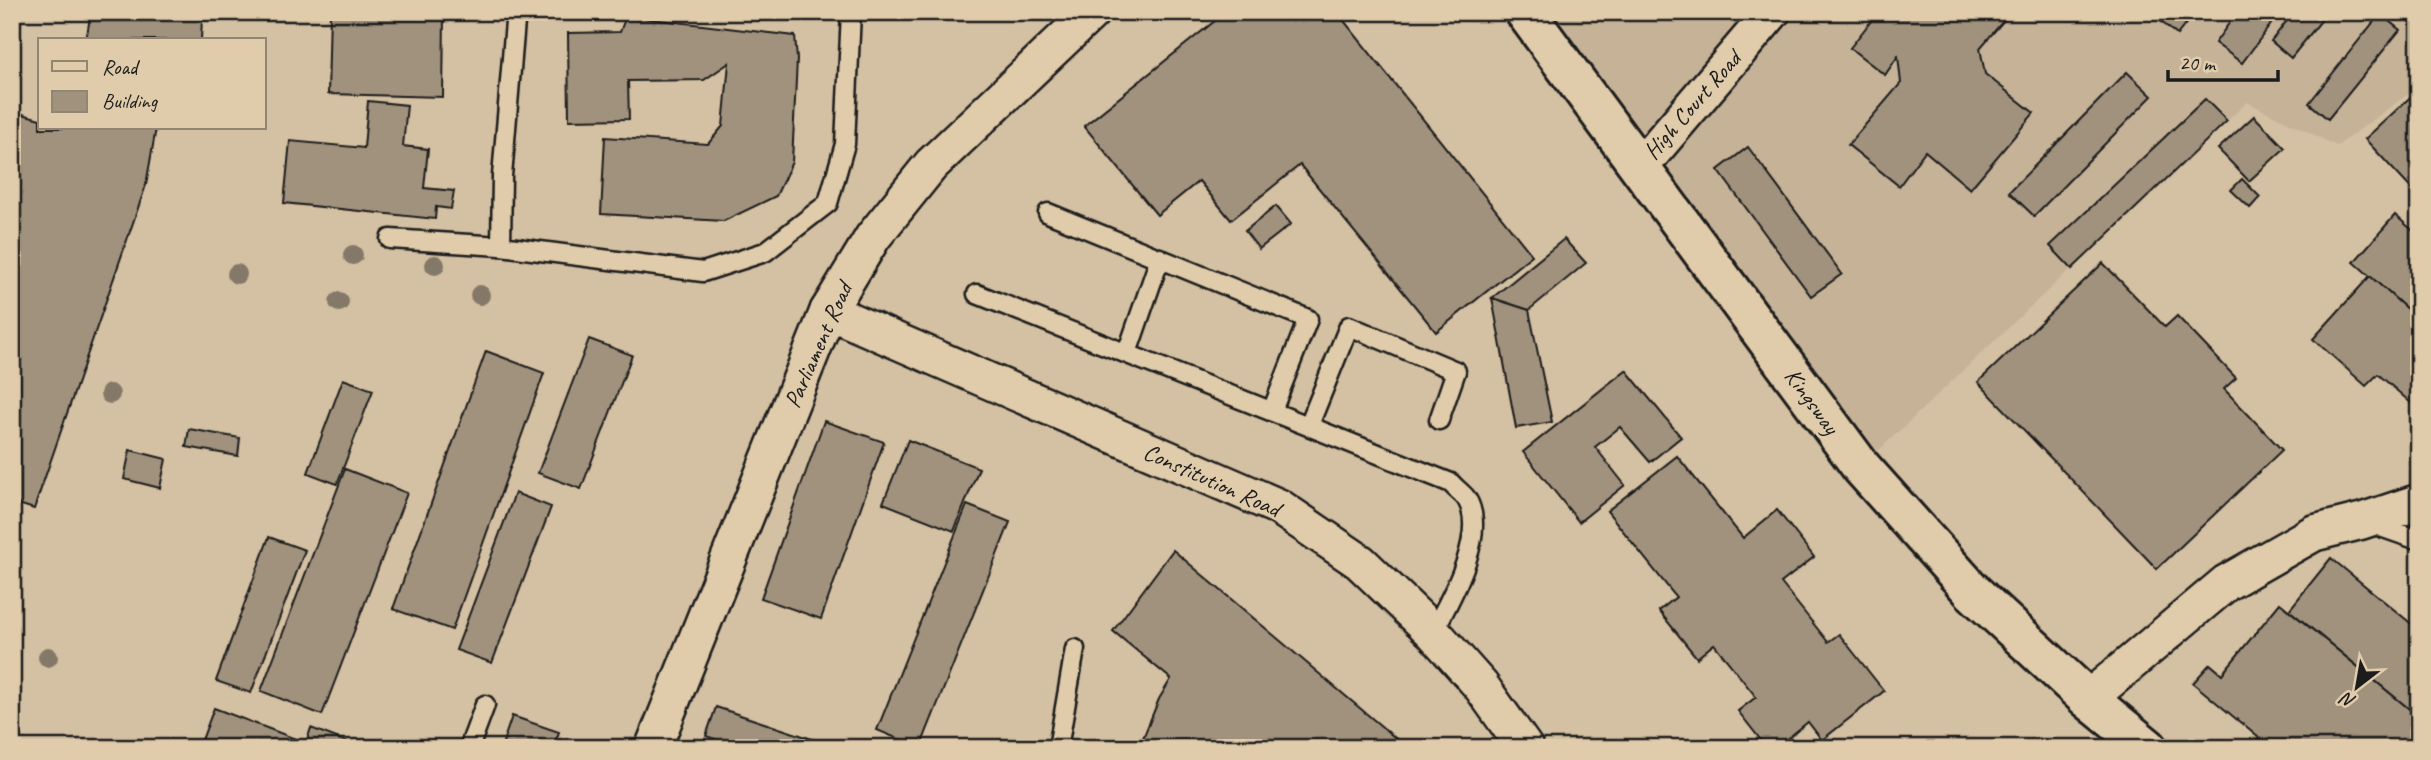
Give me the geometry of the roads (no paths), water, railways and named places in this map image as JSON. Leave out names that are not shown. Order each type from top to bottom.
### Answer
[{"type":"main road","name":"Kingsway","points":[[1525,12],[1861,467],[1973,592],[2088,699],[2148,748]]},
{"type":"street","name":"High Court Road","points":[[1640,167],[1772,12]]},
{"type":"street","name":"Parliament Road","points":[[653,748],[828,311],[873,237],[931,165],[1078,16]]},
{"type":"street","name":"Constitution Road","points":[[828,311],[1279,508],[1360,562],[1433,632],[1481,686],[1525,748]]},
{"type":"street","points":[[2088,699],[2226,583],[2314,533],[2419,502]]},
{"type":"lane","points":[[390,239],[501,246],[704,271],[765,252],[828,203],[845,144],[851,12]]},
{"type":"lane","points":[[501,246],[502,176],[515,22]]},
{"type":"lane","points":[[1048,213],[1308,319],[1272,411]]},
{"type":"lane","points":[[1127,354],[1160,258]]},
{"type":"lane","points":[[977,294],[1451,483],[1466,499],[1473,519],[1471,546],[1433,632]]},
{"type":"lane","points":[[1309,425],[1349,326],[1457,372],[1439,421]]},
{"type":"lane","points":[[2362,521],[2412,538],[2419,537]]},
{"type":"lane","points":[[1058,748],[1075,649]]},
{"type":"lane","points":[[469,748],[485,705]]}]
